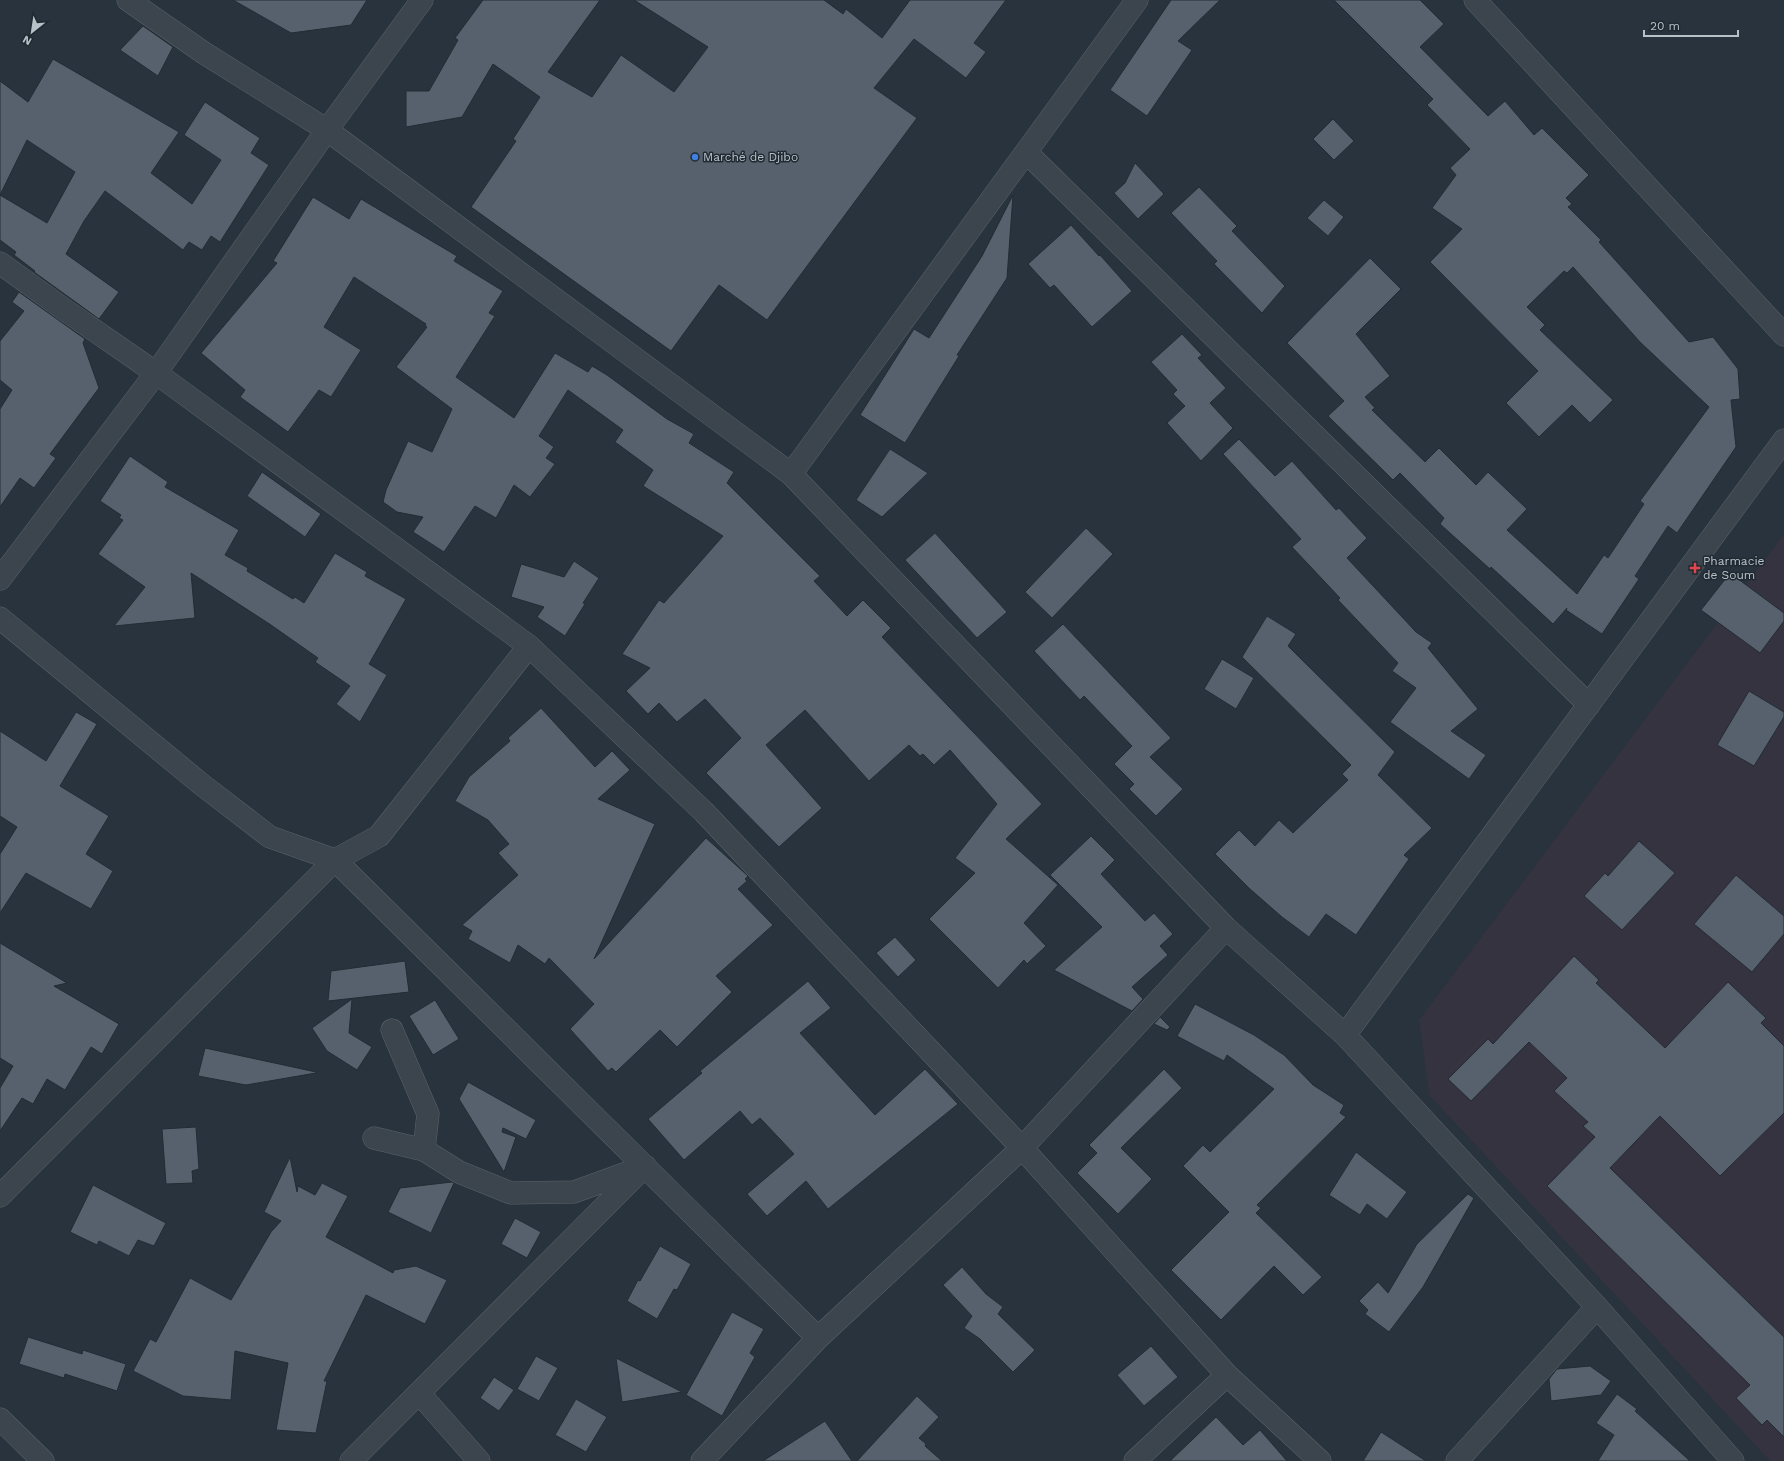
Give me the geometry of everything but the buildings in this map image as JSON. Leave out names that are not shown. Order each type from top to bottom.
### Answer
[{"type":"street","points":[[128,0],[204,52],[327,130],[791,474],[1226,928],[1345,1035],[1597,1308],[1733,1461]]},
{"type":"street","points":[[0,579],[156,373],[327,130],[422,0]]},
{"type":"street","points":[[791,474],[1136,0]]},
{"type":"street","points":[[1475,0],[1784,336]]},
{"type":"street","points":[[1026,152],[1589,705]]},
{"type":"street","points":[[0,263],[156,373],[529,646],[704,812],[1022,1148],[1227,1375],[1320,1461]]},
{"type":"street","points":[[1345,1035],[1784,440]]},
{"type":"street","points":[[0,618],[201,784],[270,837],[335,860],[818,1338]]},
{"type":"street","points":[[0,1196],[335,860],[379,836],[529,646]]},
{"type":"street","points":[[702,1461],[818,1338],[1022,1148],[1226,928]]},
{"type":"street","points":[[392,1030],[428,1114],[424,1150]]},
{"type":"street","points":[[374,1138],[424,1150],[459,1172],[511,1193],[574,1192],[645,1166]]},
{"type":"street","points":[[351,1461],[645,1166]]},
{"type":"street","points":[[1457,1461],[1597,1308]]},
{"type":"street","points":[[1135,1461],[1227,1375]]},
{"type":"street","points":[[419,1393],[479,1461]]},
{"type":"street","points":[[0,1418],[43,1461]]},
{"type":"shaded area","points":[[1784,534],[1784,1461],[1770,1461],[1429,1095],[1419,1020]]},
{"type":"place","name":"Marché de Djibo","points":[[695,157]]},
{"type":"place","name":"Pharmacie de Soum","points":[[1695,568]]}]
